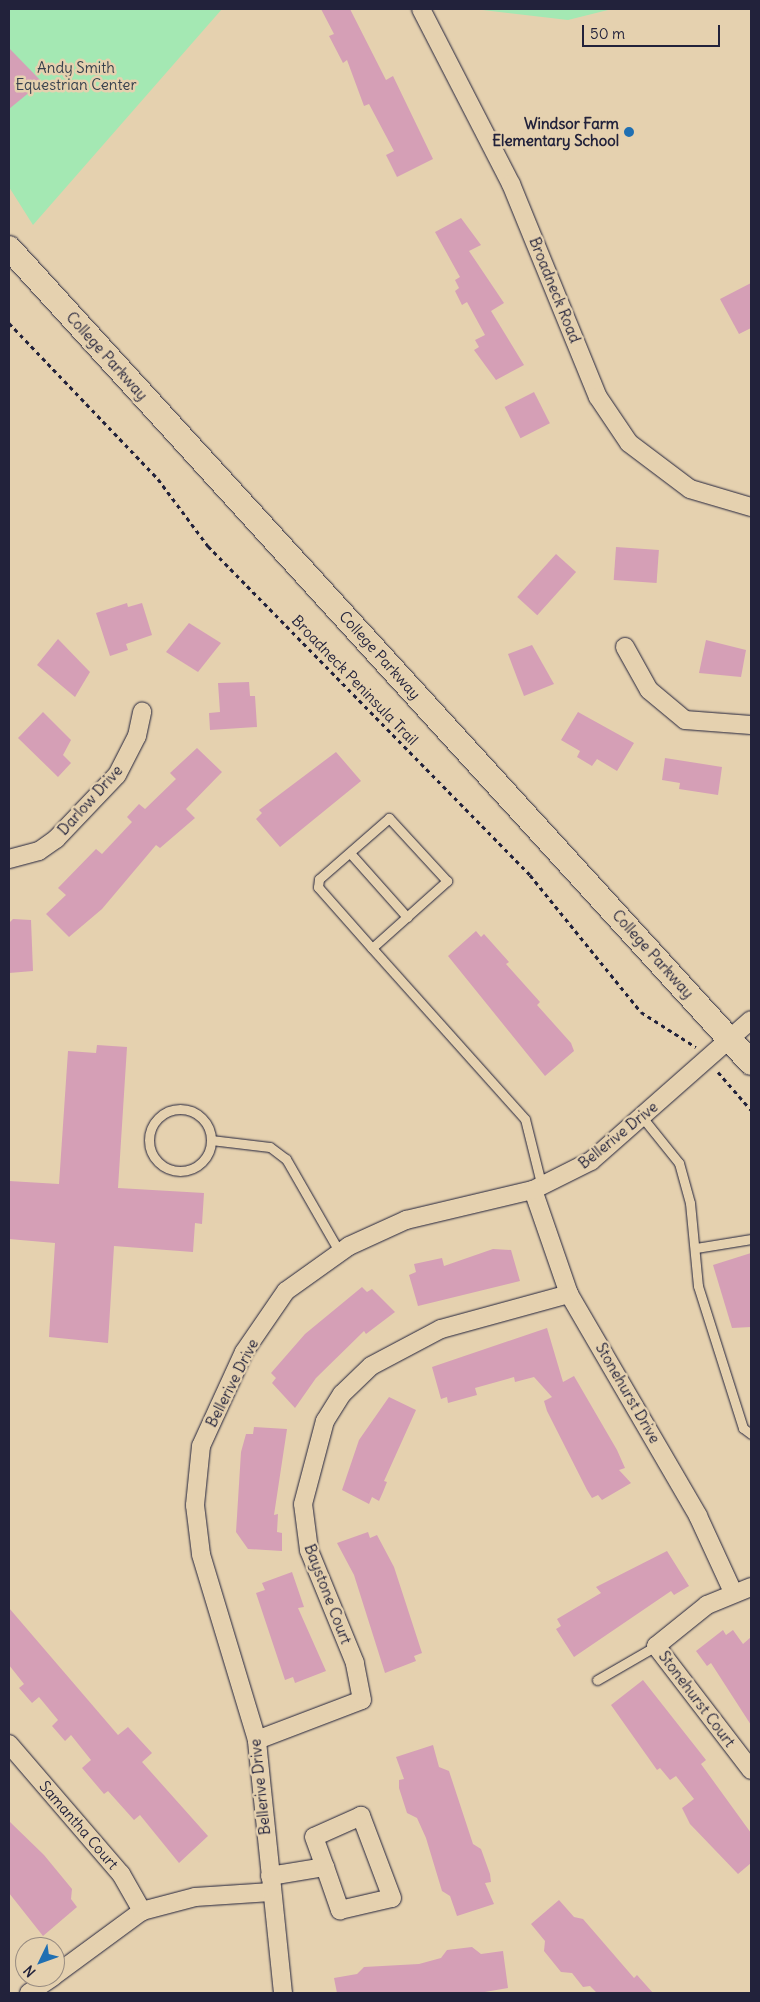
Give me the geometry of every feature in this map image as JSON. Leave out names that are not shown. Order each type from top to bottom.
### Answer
[{"type":"main road","name":"College Parkway","points":[[9,248],[751,1063]]},
{"type":"street","name":"Broadneck Road","points":[[421,9],[511,184],[598,397],[629,443],[690,489],[751,507]]},
{"type":"street","points":[[625,647],[649,690],[685,720],[751,725]]},
{"type":"street","name":"Darlow Drive","points":[[9,859],[39,851],[56,839],[117,775],[136,736],[142,712]]},
{"type":"street","name":"Bellerive Drive","points":[[283,1993],[256,1740],[201,1554],[194,1505],[201,1446],[244,1352],[286,1291],[340,1253],[406,1220],[538,1189],[591,1160],[751,1020]]},
{"type":"street","name":"Stonehurst Drive","points":[[538,1189],[569,1294],[698,1516],[733,1592]]},
{"type":"street","name":"Baystone Court","points":[[256,1740],[362,1700],[354,1663],[309,1550],[303,1504],[325,1421],[342,1394],[371,1366],[434,1332],[569,1294]]},
{"type":"street","name":"Stonehurst Court","points":[[751,1587],[733,1592],[707,1605],[656,1646],[751,1770]]},
{"type":"street","name":"Samantha Court","points":[[9,1744],[121,1874],[142,1912]]},
{"type":"street","points":[[361,1816],[392,1898],[340,1910],[325,1867],[314,1837],[361,1816]]},
{"type":"street","points":[[65,1968],[142,1912],[196,1897],[270,1884],[325,1867]]},
{"type":"lane","points":[[372,948],[447,881],[389,818],[319,879],[318,887],[372,948],[525,1119],[538,1189]]},
{"type":"lane","points":[[350,852],[407,917]]},
{"type":"lane","points":[[183,1110],[206,1123],[211,1140],[207,1157],[186,1171],[161,1164],[149,1142],[159,1118],[183,1110]]},
{"type":"lane","points":[[642,1117],[679,1163],[690,1203],[696,1248],[698,1286],[743,1428],[751,1434]]},
{"type":"lane","points":[[211,1140],[270,1147],[286,1159],[340,1253]]},
{"type":"lane","points":[[696,1248],[751,1239]]},
{"type":"lane","points":[[597,1680],[656,1646]]},
{"type":"path","name":"Broadneck Peninsula Trail","points":[[9,324],[158,479],[208,546],[530,875],[641,1012],[664,1031],[692,1043]]},
{"type":"path","points":[[724,1078],[751,1110]]},
{"type":"green space","name":"Andy Smith Equestrian Center","points":[[9,9],[222,9],[33,225],[9,187]]},
{"type":"green space","points":[[474,9],[612,9],[568,20]]},
{"type":"building","points":[[321,9],[350,9],[386,80],[393,76],[433,159],[397,177],[386,155],[394,151],[369,104],[364,106],[347,60],[343,63],[329,36],[334,34]]},
{"type":"building","points":[[9,48],[42,82],[9,109]]},
{"type":"building","points":[[461,218],[481,245],[469,251],[504,303],[491,311],[524,365],[496,380],[474,350],[479,347],[475,340],[485,335],[467,302],[462,305],[455,291],[459,288],[455,280],[460,277],[435,232]]},
{"type":"building","points":[[751,283],[751,328],[739,334],[720,299]]},
{"type":"building","points":[[534,392],[550,423],[520,438],[505,407]]},
{"type":"building","points":[[616,547],[659,550],[657,583],[614,580]]},
{"type":"building","points":[[556,554],[576,572],[537,615],[517,597]]},
{"type":"building","points":[[127,603],[128,607],[142,603],[152,635],[126,644],[128,650],[110,656],[96,613]]},
{"type":"building","points":[[189,623],[221,643],[198,672],[166,652]]},
{"type":"building","points":[[58,639],[90,672],[75,697],[37,665]]},
{"type":"building","points":[[706,640],[746,650],[741,677],[699,673]]},
{"type":"building","points":[[532,645],[554,684],[524,696],[508,654]]},
{"type":"building","points":[[249,682],[250,696],[255,696],[257,727],[210,730],[209,713],[220,712],[218,683]]},
{"type":"building","points":[[43,712],[71,740],[63,755],[71,763],[58,777],[18,738]]},
{"type":"building","points":[[578,712],[634,743],[617,771],[597,759],[592,766],[577,757],[580,751],[561,740]]},
{"type":"building","points":[[197,748],[222,772],[186,809],[195,818],[160,848],[156,845],[102,909],[69,937],[46,914],[66,895],[58,888],[96,849],[102,854],[132,822],[127,817],[139,804],[145,809],[176,779],[170,773]]},
{"type":"building","points":[[336,752],[361,781],[280,847],[256,819],[262,813],[259,810]]},
{"type":"building","points":[[665,758],[722,767],[718,795],[679,789],[680,783],[662,780]]},
{"type":"building","points":[[13,919],[31,920],[33,971],[9,973],[9,923]]},
{"type":"building","points":[[476,931],[481,937],[484,934],[509,962],[506,964],[540,1002],[537,1005],[571,1043],[574,1051],[545,1076],[448,956]]},
{"type":"building","points":[[97,1045],[127,1047],[118,1188],[204,1193],[202,1224],[195,1223],[193,1252],[114,1246],[108,1343],[49,1337],[55,1243],[9,1239],[9,1181],[59,1184],[68,1051],[96,1053]]},
{"type":"building","points":[[493,1249],[511,1250],[520,1281],[418,1306],[409,1275],[416,1272],[414,1264],[442,1258],[444,1266]]},
{"type":"building","points":[[751,1253],[751,1327],[732,1328],[713,1265]]},
{"type":"building","points":[[362,1287],[367,1292],[372,1289],[395,1312],[366,1334],[364,1331],[316,1378],[295,1408],[272,1383],[276,1378],[271,1373],[305,1334]]},
{"type":"building","points":[[547,1328],[563,1382],[574,1376],[617,1450],[625,1468],[619,1470],[631,1483],[602,1500],[598,1495],[592,1498],[587,1490],[547,1411],[544,1401],[552,1397],[534,1377],[515,1382],[514,1377],[475,1388],[477,1395],[448,1403],[447,1397],[441,1399],[432,1367]]},
{"type":"building","points":[[389,1397],[416,1410],[384,1481],[387,1482],[379,1501],[372,1497],[369,1504],[342,1490],[359,1440]]},
{"type":"building","points":[[254,1427],[287,1429],[274,1515],[278,1514],[277,1532],[282,1533],[282,1551],[248,1549],[236,1532],[241,1452],[246,1434],[253,1434]]},
{"type":"building","points":[[368,1532],[370,1538],[377,1535],[394,1567],[422,1653],[414,1656],[416,1661],[385,1673],[354,1575],[337,1543]]},
{"type":"building","points":[[667,1551],[689,1586],[674,1595],[671,1591],[574,1657],[556,1629],[561,1626],[557,1619],[601,1593],[596,1587]]},
{"type":"building","points":[[292,1572],[304,1607],[298,1608],[326,1671],[295,1683],[293,1677],[285,1680],[256,1593],[265,1590],[262,1583]]},
{"type":"building","points":[[9,1608],[118,1735],[128,1727],[152,1753],[142,1762],[208,1836],[179,1863],[140,1815],[134,1820],[108,1791],[104,1794],[82,1768],[91,1760],[71,1735],[65,1741],[52,1726],[58,1720],[39,1697],[32,1703],[19,1688],[24,1684],[9,1665]]},
{"type":"building","points":[[723,1630],[726,1635],[733,1630],[743,1644],[751,1637],[751,1725],[711,1663],[707,1666],[696,1651]]},
{"type":"building","points":[[643,1680],[706,1760],[701,1764],[751,1833],[751,1863],[738,1874],[690,1824],[682,1808],[694,1799],[676,1776],[670,1780],[660,1768],[657,1770],[611,1705]]},
{"type":"building","points":[[433,1745],[439,1767],[449,1771],[473,1844],[481,1849],[490,1874],[491,1882],[485,1883],[494,1904],[457,1916],[450,1896],[442,1891],[426,1838],[417,1818],[407,1813],[399,1788],[399,1780],[404,1779],[396,1757]]},
{"type":"building","points":[[9,1821],[44,1855],[72,1889],[71,1899],[77,1907],[43,1936],[9,1893]]},
{"type":"building","points":[[559,1900],[574,1917],[583,1919],[634,1978],[637,1975],[653,1993],[597,1993],[590,1986],[583,1987],[572,1973],[561,1972],[544,1951],[545,1941],[531,1924]]},
{"type":"building","points":[[472,1947],[481,1954],[503,1951],[508,1988],[479,1993],[337,1993],[334,1978],[357,1974],[364,1967],[419,1964],[441,1958],[447,1950]]},
{"type":"place","name":"Windsor Farm Elementary School","points":[[629,132]]}]
